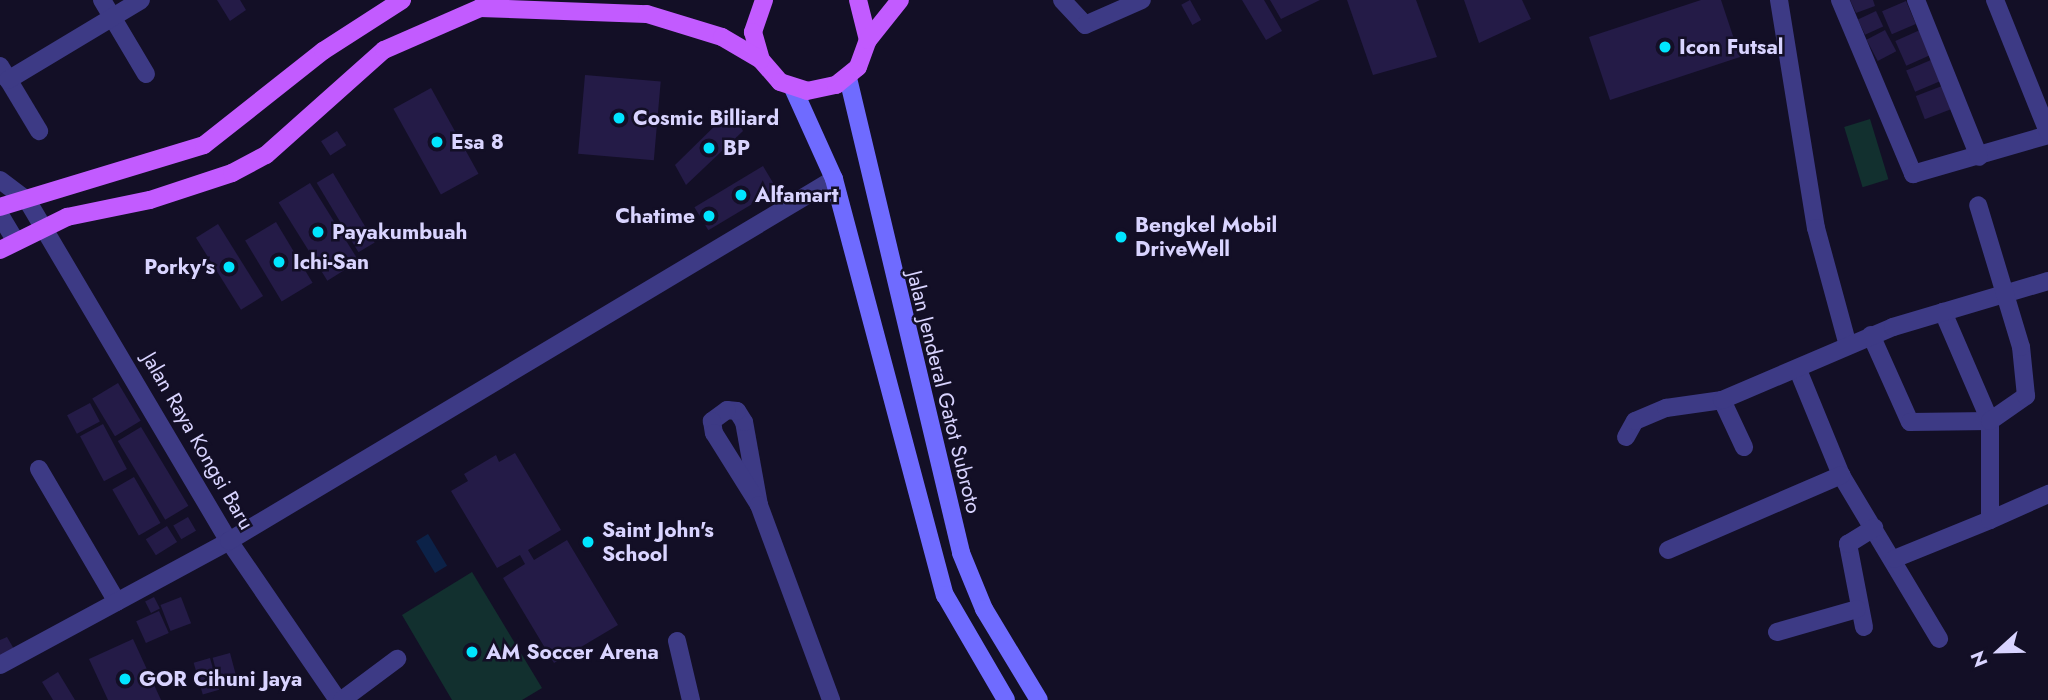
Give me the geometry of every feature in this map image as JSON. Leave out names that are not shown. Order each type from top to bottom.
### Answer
[{"type":"main road","points":[[0,207],[204,145],[323,51],[402,0]]},
{"type":"main road","points":[[761,60],[753,32],[764,0]]},
{"type":"main road","points":[[858,0],[868,40]]},
{"type":"main road","points":[[8,246],[43,228],[232,173],[266,155],[384,50],[480,8],[647,13],[722,37],[761,60],[793,88],[822,90],[848,78],[868,40],[901,0]]},
{"type":"street","points":[[102,0],[146,74]]},
{"type":"street","points":[[39,131],[4,73],[141,0]]},
{"type":"street","points":[[1062,0],[1086,25],[1142,0]]},
{"type":"street","points":[[1779,0],[1816,228],[1848,346]]},
{"type":"street","points":[[1840,0],[1907,169],[1919,176],[2048,134],[1995,0]]},
{"type":"street","points":[[1916,0],[1979,157]]},
{"type":"street","name":"Jalan Jenderal Gatot Subroto","points":[[848,78],[915,377],[961,553],[984,609],[1039,700]]},
{"type":"street","points":[[793,88],[834,180],[884,385],[945,595],[1006,700]]},
{"type":"street","points":[[0,180],[27,200]]},
{"type":"street","points":[[0,665],[229,541],[834,180]]},
{"type":"street","name":"Jalan Raya Kongsi Baru","points":[[27,200],[229,541],[340,700]]},
{"type":"street","points":[[1871,335],[1910,422],[1990,421],[2026,396],[2021,347],[2003,295],[1978,205]]},
{"type":"street","points":[[0,215],[8,246]]},
{"type":"street","points":[[1626,437],[1635,421],[1666,408],[1722,400],[1798,370],[1871,335],[2048,281]]},
{"type":"street","points":[[1944,312],[1990,421],[1990,520]]},
{"type":"street","points":[[1798,370],[1840,475],[1894,559],[1939,639]]},
{"type":"street","points":[[884,385],[915,377]]},
{"type":"street","points":[[1722,400],[1744,447]]},
{"type":"street","points":[[759,505],[714,433],[712,421],[727,410],[737,411],[744,422],[759,505],[831,700]]},
{"type":"street","points":[[38,469],[117,602]]},
{"type":"street","points":[[1668,550],[1840,475]]},
{"type":"street","points":[[1894,559],[2048,494]]},
{"type":"street","points":[[1864,628],[1857,609],[1849,541],[1874,528]]},
{"type":"street","points":[[1777,632],[1857,609]]},
{"type":"street","points":[[677,641],[690,700]]},
{"type":"street","points":[[340,700],[397,659]]},
{"type":"green space","points":[[1870,119],[1888,179],[1863,187],[1844,127]]},
{"type":"green space","name":"AM Soccer Arena","points":[[472,572],[542,688],[522,700],[452,700],[402,615]]},
{"type":"water","points":[[428,534],[447,566],[435,573],[416,541]]},
{"type":"building","points":[[217,0],[240,0],[246,10],[230,21]]},
{"type":"building","points":[[1190,0],[1201,20],[1192,25],[1181,5]]},
{"type":"building","points":[[1242,0],[1264,0],[1282,31],[1266,40]]},
{"type":"building","points":[[1270,0],[1320,0],[1281,19]]},
{"type":"building","points":[[1347,0],[1416,0],[1437,57],[1373,75]]},
{"type":"building","points":[[1464,0],[1522,0],[1531,19],[1479,43]]},
{"type":"building","name":"Icon Futsal","points":[[1701,0],[1721,0],[1740,57],[1610,100],[1589,37]]},
{"type":"building","points":[[1850,0],[1873,0],[1875,6],[1856,13]]},
{"type":"building","points":[[1906,1],[1916,24],[1892,34],[1882,11]]},
{"type":"building","points":[[1876,11],[1883,26],[1865,35],[1858,19]]},
{"type":"building","points":[[1885,30],[1896,51],[1878,61],[1866,40]]},
{"type":"building","points":[[1920,30],[1931,55],[1906,66],[1895,41]]},
{"type":"building","points":[[1931,60],[1940,81],[1915,92],[1906,71]]},
{"type":"building","name":"Cosmic Billiard","points":[[585,75],[661,82],[654,160],[578,154]]},
{"type":"building","points":[[1942,86],[1951,109],[1925,119],[1916,96]]},
{"type":"building","name":"Esa 8","points":[[431,88],[479,174],[441,195],[393,109]]},
{"type":"building","name":"BP","points":[[731,110],[743,131],[686,185],[675,165]]},
{"type":"building","points":[[337,131],[346,145],[330,156],[321,141]]},
{"type":"building","points":[[763,166],[777,189],[708,230],[694,207]]},
{"type":"building","points":[[333,173],[375,242],[358,252],[317,183]]},
{"type":"building","name":"Payakumbuah","points":[[310,183],[359,261],[327,281],[279,203]]},
{"type":"building","name":"Ichi-San","points":[[276,222],[313,283],[282,301],[245,241]]},
{"type":"building","name":"Porky's","points":[[218,224],[263,296],[241,310],[196,238]]},
{"type":"building","points":[[118,383],[141,421],[115,436],[92,398]]},
{"type":"building","points":[[90,403],[100,422],[77,434],[67,415]]},
{"type":"building","points":[[103,424],[127,469],[104,481],[80,436]]},
{"type":"building","points":[[141,427],[188,506],[165,520],[118,441]]},
{"type":"building","points":[[515,453],[561,530],[528,550],[534,560],[567,540],[618,625],[554,663],[503,578],[525,564],[520,555],[497,568],[451,491],[468,481],[464,474],[496,455],[499,462]]},
{"type":"building","points":[[134,477],[160,523],[139,535],[112,490]]},
{"type":"building","points":[[188,517],[196,531],[181,539],[173,526]]},
{"type":"building","points":[[167,526],[177,542],[156,555],[146,539]]},
{"type":"building","points":[[154,597],[160,609],[151,613],[145,602]]},
{"type":"building","points":[[181,597],[191,623],[170,631],[160,605]]},
{"type":"building","points":[[159,611],[169,633],[146,643],[136,621]]},
{"type":"building","points":[[7,637],[14,649],[0,657],[0,640]]},
{"type":"building","name":"GOR Cihuni Jaya","points":[[133,639],[161,700],[108,700],[89,659]]},
{"type":"building","points":[[230,653],[238,683],[221,688],[213,658]]},
{"type":"building","points":[[210,658],[219,690],[203,694],[194,663]]},
{"type":"building","points":[[58,672],[75,700],[53,700],[42,682]]},
{"type":"place","name":"Icon Futsal","points":[[1665,47]]},
{"type":"place","name":"Cosmic Billiard","points":[[619,118]]},
{"type":"place","name":"Esa 8","points":[[437,142]]},
{"type":"place","name":"BP","points":[[709,148]]},
{"type":"place","name":"Alfamart","points":[[741,195]]},
{"type":"place","name":"Chatime","points":[[709,216]]},
{"type":"place","name":"Payakumbuah","points":[[318,232]]},
{"type":"place","name":"Bengkel Mobil DriveWell","points":[[1121,237]]},
{"type":"place","name":"Ichi-San","points":[[279,262]]},
{"type":"place","name":"Porky's","points":[[229,267]]},
{"type":"place","name":"Saint John's School","points":[[588,542]]},
{"type":"place","name":"AM Soccer Arena","points":[[472,652]]},
{"type":"place","name":"GOR Cihuni Jaya","points":[[125,679]]}]
